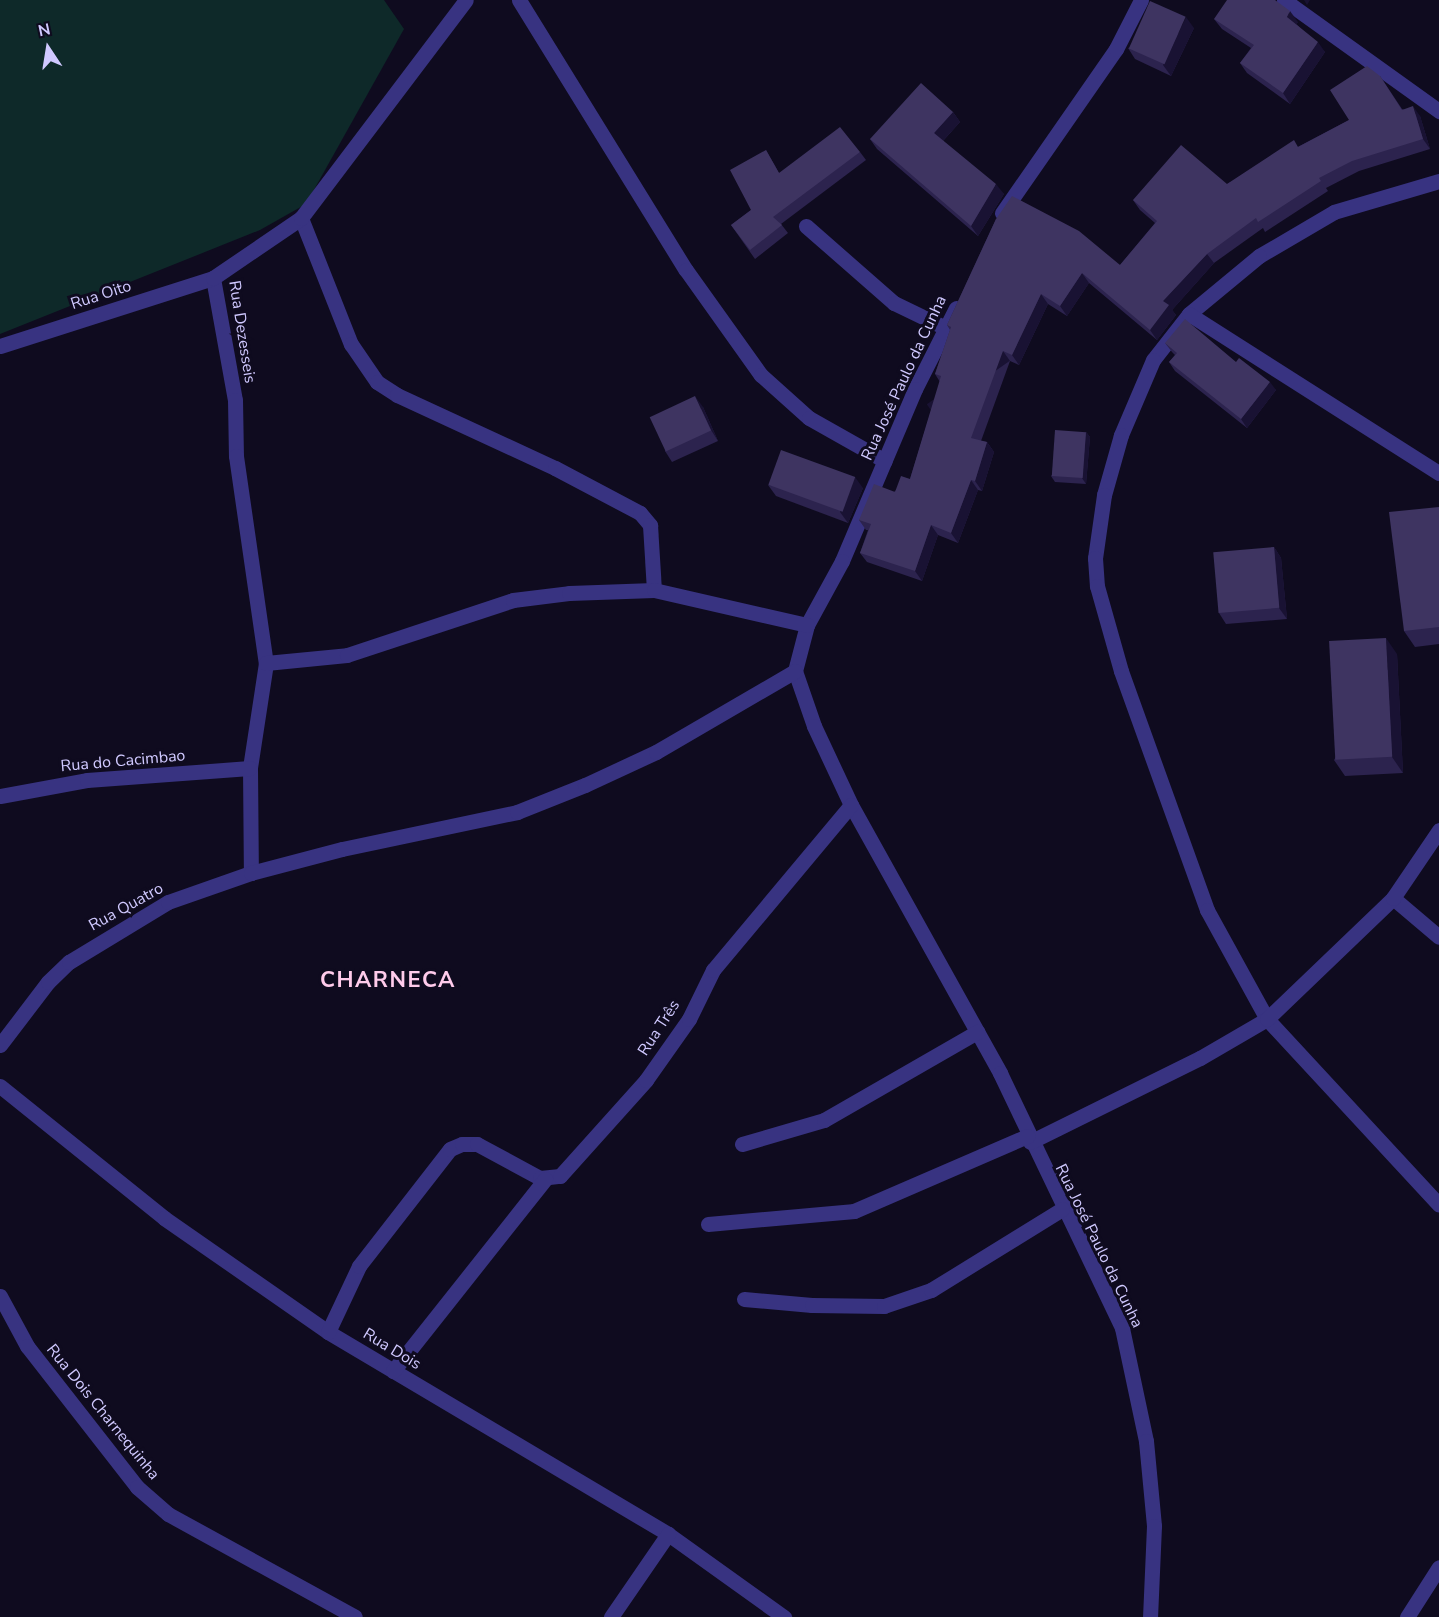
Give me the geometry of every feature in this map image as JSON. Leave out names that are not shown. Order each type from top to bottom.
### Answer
[{"type":"street","name":"Rua Dezesseis","points":[[251,873],[250,768],[266,663],[236,456],[235,400],[213,278],[301,218],[466,0]]},
{"type":"street","points":[[519,0],[686,270],[761,375],[809,418],[885,461]]},
{"type":"street","points":[[995,224],[1116,49],[1141,0]]},
{"type":"street","points":[[1284,0],[1439,111]]},
{"type":"street","points":[[1439,181],[1334,212],[1259,256],[1189,314],[1153,360],[1121,435],[1104,495],[1095,558],[1097,586],[1121,671],[1207,910],[1267,1019],[1439,1205]]},
{"type":"street","points":[[301,218],[351,344],[377,382],[397,395],[555,468],[640,513],[652,532],[654,590]]},
{"type":"street","points":[[806,226],[894,303],[946,328]]},
{"type":"street","name":"Rua Oito","points":[[0,346],[213,278]]},
{"type":"street","name":"Rua José Paulo da Cunha","points":[[962,295],[885,461],[842,561],[807,625],[795,671],[814,726],[851,805],[977,1032],[1122,1328],[1134,1375],[1146,1441],[1154,1527],[1150,1617]]},
{"type":"street","points":[[1189,314],[1439,473]]},
{"type":"street","points":[[266,663],[347,656],[513,600],[654,590],[807,625]]},
{"type":"street","name":"Rua Quatro","points":[[0,1045],[48,982],[69,962],[168,902],[251,873],[342,849],[517,812],[585,785],[656,752],[795,671]]},
{"type":"street","name":"Rua do Cacimbao","points":[[0,796],[87,780],[250,768]]},
{"type":"street","name":"Rua Três","points":[[545,1179],[560,1176],[646,1080],[689,1019],[712,970],[851,805]]},
{"type":"street","points":[[708,1224],[854,1211],[1028,1139],[1200,1058],[1267,1019],[1393,898],[1439,830]]},
{"type":"street","points":[[1393,898],[1439,938]]},
{"type":"street","points":[[742,1144],[824,1120],[977,1032]]},
{"type":"street","name":"Rua Dois","points":[[0,1086],[164,1218],[328,1332],[668,1534],[782,1617]]},
{"type":"street","points":[[328,1332],[359,1266],[437,1162],[456,1146],[477,1144],[545,1179],[393,1371]]},
{"type":"street","points":[[744,1299],[812,1305],[884,1306],[931,1290],[1062,1209]]},
{"type":"street","name":"Rua Dois Charnequinha","points":[[0,1296],[27,1346],[137,1487],[168,1514],[355,1617]]},
{"type":"street","points":[[611,1617],[668,1534]]},
{"type":"street","points":[[1407,1617],[1439,1567]]},
{"type":"green space","points":[[0,0],[384,0],[404,29],[306,204],[260,230],[0,334]]},
{"type":"building","points":[[1227,0],[1275,0],[1290,11],[1287,17],[1318,42],[1283,93],[1240,63],[1254,45],[1214,19]]},
{"type":"building","points":[[1150,1],[1186,17],[1164,64],[1129,49]]},
{"type":"building","points":[[1367,66],[1380,76],[1402,110],[1413,106],[1423,139],[1352,161],[1319,178],[1321,181],[1258,222],[1256,218],[1207,254],[1163,301],[1169,305],[1150,330],[1082,273],[1060,306],[1041,294],[1012,355],[1003,351],[971,438],[987,442],[975,481],[971,480],[951,533],[931,525],[915,571],[860,553],[871,524],[859,520],[874,484],[895,492],[901,476],[910,479],[941,376],[935,374],[951,327],[947,325],[996,219],[1012,196],[1079,231],[1120,265],[1157,221],[1133,200],[1181,145],[1227,184],[1294,140],[1298,147],[1349,120],[1330,90]]},
{"type":"building","points":[[921,83],[953,112],[934,133],[996,184],[971,226],[870,139]]},
{"type":"building","points":[[840,127],[860,152],[773,217],[782,225],[750,250],[731,225],[751,210],[730,170],[766,150],[779,173]]},
{"type":"building","points":[[1185,319],[1236,362],[1239,358],[1270,382],[1241,419],[1169,362],[1177,353],[1165,343]]},
{"type":"building","points":[[695,396],[711,430],[666,452],[650,417]]},
{"type":"building","points":[[1055,430],[1086,432],[1083,478],[1052,476]]},
{"type":"building","points":[[781,450],[855,477],[843,512],[768,485]]},
{"type":"building","points":[[1439,507],[1439,627],[1404,631],[1389,512]]},
{"type":"building","points":[[1274,547],[1279,608],[1219,613],[1213,552]]},
{"type":"building","points":[[1386,638],[1392,757],[1335,760],[1329,641]]},
{"type":"district","name":"CHARNECA","points":[[388,981]]}]
